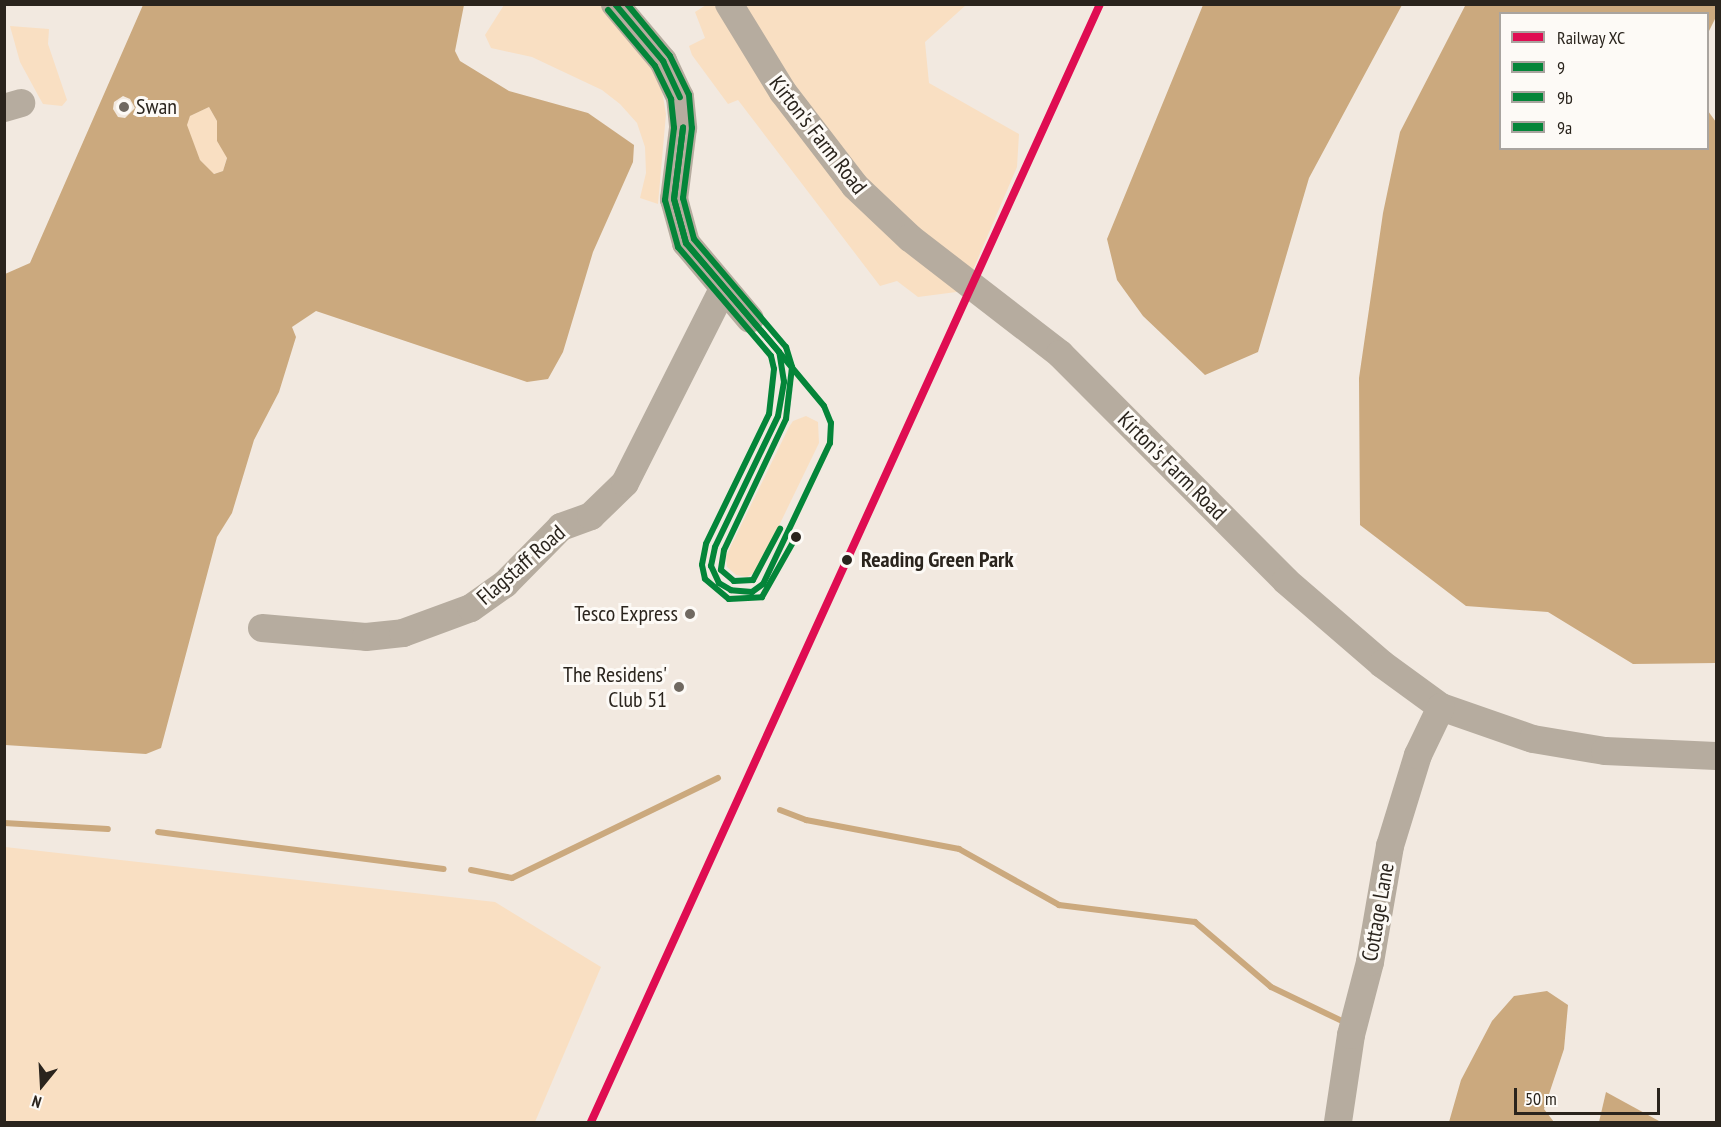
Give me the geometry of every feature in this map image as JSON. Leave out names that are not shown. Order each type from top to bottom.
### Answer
[{"type":"street","points":[[615,4],[663,61],[680,97],[683,128],[675,173],[675,210],[686,243],[750,319]]},
{"type":"street","name":"Kirton's Farm Road","points":[[729,4],[783,92],[855,186],[959,276],[1060,354],[1311,605],[1441,707],[1511,733],[1568,747],[1716,756]]},
{"type":"street","name":"Flagstaff Road","points":[[262,628],[366,637],[403,633],[471,608],[504,585],[561,526],[591,516],[625,483],[723,289]]},
{"type":"street","name":"Cottage Lane","points":[[1338,1122],[1351,1035],[1370,962],[1390,846],[1419,755],[1441,707]]},
{"type":"shaded area","points":[[1466,4],[1716,5],[1716,17],[1709,31],[1709,12],[1499,12],[1499,150],[1709,150],[1709,112],[1716,122],[1716,663],[1633,664],[1548,612],[1466,606],[1360,525],[1359,378],[1383,213],[1400,132]]},
{"type":"shaded area","points":[[143,5],[464,5],[455,51],[460,61],[509,91],[588,113],[634,145],[633,162],[593,252],[563,352],[548,379],[527,382],[316,311],[292,327],[296,337],[279,392],[254,440],[232,513],[217,537],[161,748],[146,754],[5,745],[5,274],[30,263]],"holes":[[[123,96],[130,99],[135,108],[125,118],[118,117],[113,109],[114,102]],[[209,107],[217,121],[217,141],[227,158],[223,171],[214,174],[200,160],[187,125],[190,116]]]},
{"type":"shaded area","points":[[504,5],[601,5],[640,47],[661,85],[666,114],[658,204],[640,198],[646,173],[645,147],[637,123],[620,104],[602,90],[532,57],[491,48],[485,35]]},
{"type":"shaded area","points":[[706,5],[966,5],[925,42],[929,83],[1019,134],[1017,167],[964,291],[918,297],[897,281],[880,286],[738,100],[728,104],[692,55],[689,46],[705,38],[695,12]]},
{"type":"shaded area","points":[[1203,5],[1402,5],[1309,178],[1258,352],[1205,375],[1143,316],[1117,280],[1107,239]]},
{"type":"shaded area","points":[[10,26],[49,29],[48,44],[67,100],[62,106],[43,104],[20,62]]},
{"type":"shaded area","points":[[209,107],[217,121],[217,141],[227,157],[223,171],[213,174],[200,160],[186,125],[190,116]]},
{"type":"shaded area","points":[[806,416],[818,422],[819,443],[757,571],[747,577],[736,575],[727,567],[726,556],[789,427],[793,421]]},
{"type":"shaded area","points":[[5,847],[495,902],[601,967],[535,1122],[5,1122]]},
{"type":"shaded area","points":[[1547,991],[1568,1005],[1564,1049],[1544,1109],[1554,1122],[1449,1122],[1461,1080],[1492,1021],[1514,996]]},
{"type":"shaded area","points":[[1606,1092],[1659,1121],[1660,1122],[1599,1122]]},
{"type":"waterway","points":[[471,870],[512,878],[718,778]]},
{"type":"waterway","points":[[780,810],[806,820],[959,849],[1059,905],[1195,922],[1271,987],[1342,1021]]},
{"type":"waterway","points":[[4,823],[108,829]]},
{"type":"waterway","points":[[158,832],[444,869]]},
{"type":"rail line","name":"XC","points":[[591,1122],[1100,4]]},
{"type":"transit line","name":"9","points":[[615,4],[663,61],[680,97]]},
{"type":"transit line","name":"9a","points":[[627,4],[670,56],[689,95],[692,128],[683,198],[694,239],[786,347],[792,367],[786,419],[724,550],[721,570],[734,581],[753,580],[780,529]]},
{"type":"transit line","name":"9b","points":[[608,10],[655,66],[671,99],[674,128],[665,200],[678,247],[771,356],[774,369],[769,414],[706,544],[702,565],[705,579],[729,599],[762,597],[796,537]]},
{"type":"transit line","name":"9","points":[[674,199],[683,128]]},
{"type":"transit line","name":"9","points":[[674,199],[683,128]]},
{"type":"transit line","name":"9","points":[[674,199],[686,243]]},
{"type":"transit line","name":"9","points":[[674,199],[686,243]]},
{"type":"transit line","name":"9","points":[[686,243],[779,352]]},
{"type":"transit line","name":"9","points":[[686,243],[779,352]]},
{"type":"transit line","name":"9","points":[[779,352],[824,406],[831,423],[830,443],[763,584],[752,592],[731,590],[719,583],[711,566],[715,547],[778,416],[784,382],[779,352]]},
{"type":"place","name":"Swan","points":[[124,107]]},
{"type":"place","name":"Reading Green Park","points":[[847,560]]},
{"type":"place","name":"Tesco Express","points":[[690,614]]},
{"type":"place","name":"The Residens' Club 51","points":[[679,687]]}]
